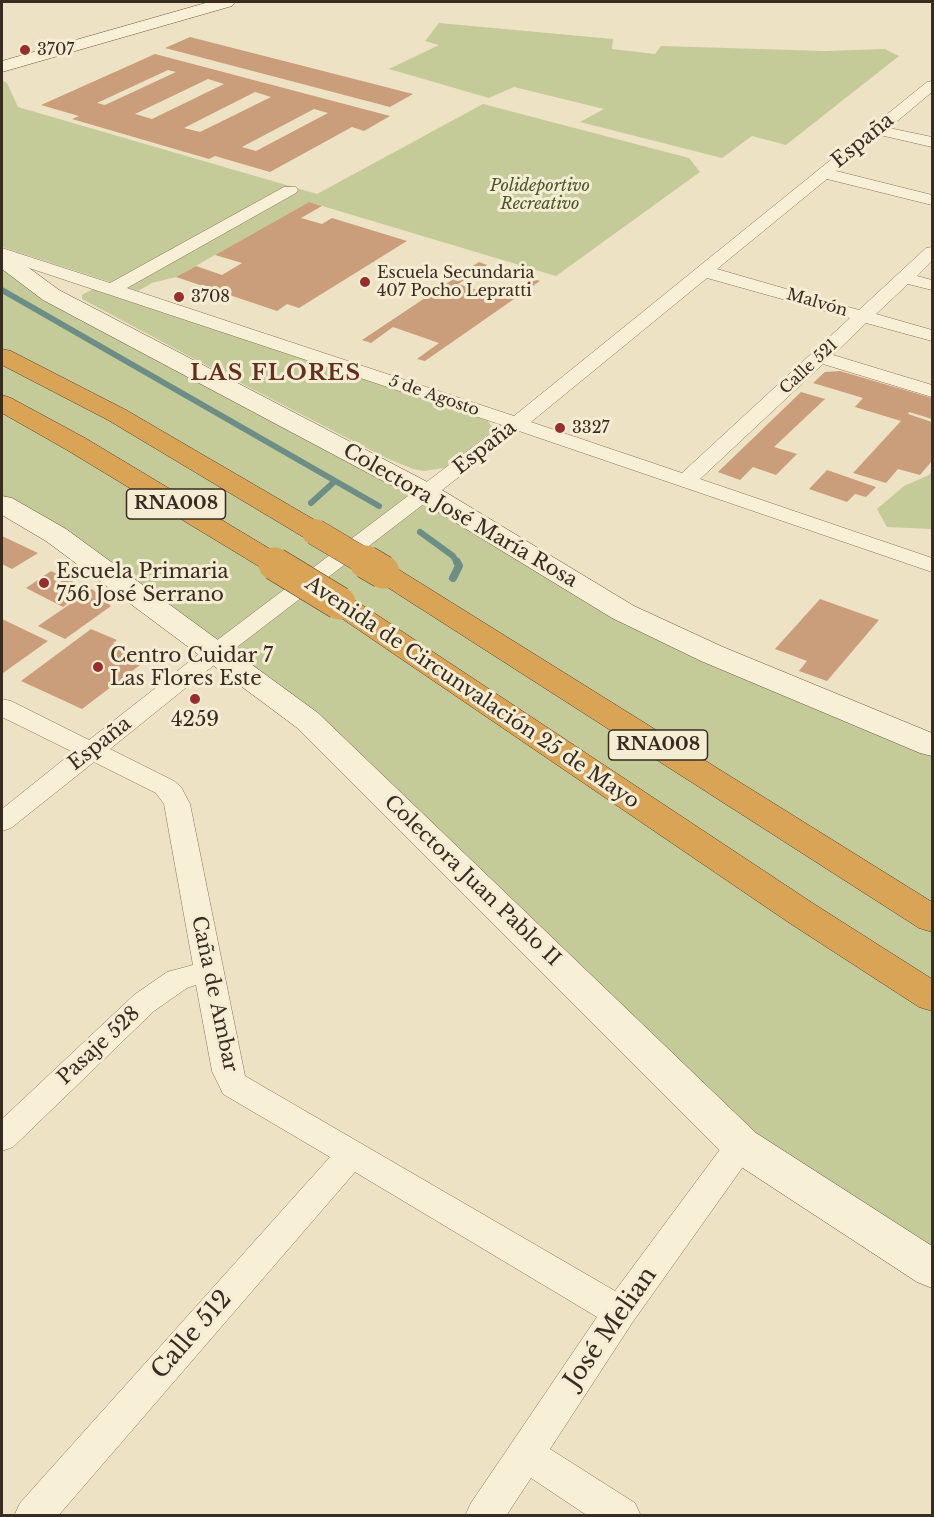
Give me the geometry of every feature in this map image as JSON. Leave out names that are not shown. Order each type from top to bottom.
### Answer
[{"type":"highway","points":[[2,332],[117,415]]},
{"type":"highway","name":"RNA008","points":[[2,356],[117,415],[383,572],[933,919]]},
{"type":"highway","name":"Avenida de Circunvalación 25 de Mayo","points":[[2,403],[76,444],[339,603],[801,913],[933,998]]},
{"type":"highway","points":[[2,413],[76,444]]},
{"type":"highway","points":[[801,913],[933,1010]]},
{"type":"main road","points":[[6,64],[215,3]]},
{"type":"main road","name":"Colectora José María Rosa","points":[[2,259],[51,295],[427,493],[623,612],[668,634],[933,745]]},
{"type":"main road","name":"Colectora Juan Pablo II","points":[[2,504],[56,535],[307,720],[741,1144],[933,1269]]},
{"type":"street","name":"España","points":[[2,822],[216,652],[516,424],[933,85]]},
{"type":"street","points":[[878,130],[933,142]]},
{"type":"street","points":[[824,172],[933,200]]},
{"type":"street","points":[[112,289],[290,190]]},
{"type":"street","name":"5 de Agosto","points":[[2,252],[933,565]]},
{"type":"street","name":"Calle 521","points":[[685,482],[933,252]]},
{"type":"street","name":"Malvón","points":[[702,271],[933,336]]},
{"type":"street","points":[[905,278],[933,285]]},
{"type":"street","points":[[820,357],[933,391]]},
{"type":"street","name":"Caña de Ambar","points":[[2,707],[165,786],[172,793],[177,804],[227,1071],[234,1084],[620,1312]]},
{"type":"street","name":"Pasaje 528","points":[[2,1138],[144,1003],[177,980],[208,971]]},
{"type":"street","name":"José Melian","points":[[484,1515],[620,1312],[741,1144]]},
{"type":"street","name":"Calle 512","points":[[33,1515],[352,1154]]},
{"type":"street","points":[[525,1454],[622,1515]]},
{"type":"green space","points":[[439,23],[613,39],[612,49],[655,54],[661,46],[825,51],[885,49],[899,56],[786,145],[752,136],[722,158],[580,122],[604,109],[514,87],[489,98],[389,69],[439,45],[425,41]]},
{"type":"green space","name":"Polideportivo Recreativo","points":[[2,80],[7,83],[18,107],[317,194],[483,104],[689,158],[700,172],[556,276],[309,202],[176,277],[152,283],[138,291],[2,247]]},
{"type":"green space","points":[[2,259],[51,295],[623,612],[797,690],[932,745],[932,1269],[741,1145],[307,720],[56,535],[2,504]]},
{"type":"green space","points":[[93,289],[101,289],[432,401],[488,421],[494,430],[444,468],[424,471],[413,469],[384,457],[82,299],[82,295]]},
{"type":"green space","points":[[932,471],[932,529],[887,527],[877,509],[904,486],[929,475]]},
{"type":"building","points":[[190,37],[413,94],[390,107],[165,48]]},
{"type":"building","points":[[155,54],[390,116],[364,131],[352,127],[270,172],[215,156],[209,159],[72,119],[79,116],[41,105]],"holes":[[[168,70],[176,72],[105,105],[97,103]],[[208,79],[224,84],[152,119],[135,114]],[[255,92],[271,97],[200,132],[184,128]],[[314,109],[328,113],[256,151],[242,147]]]},
{"type":"building","points":[[309,202],[322,206],[301,218],[322,224],[332,218],[407,241],[299,308],[287,304],[277,311],[176,277],[196,266],[222,275],[242,263],[215,255]]},
{"type":"building","points":[[479,262],[487,265],[458,284],[503,298],[532,279],[540,281],[425,361],[417,359],[439,343],[393,327],[371,343],[362,340]]},
{"type":"building","points":[[840,371],[932,398],[932,419],[909,412],[908,414],[932,422],[932,461],[920,475],[898,469],[886,483],[853,473],[901,421],[855,407],[863,398],[813,383],[825,372]]},
{"type":"building","points":[[801,392],[825,399],[774,447],[797,454],[776,475],[753,467],[740,480],[718,472]]},
{"type":"building","points":[[827,470],[876,487],[866,497],[855,494],[847,502],[809,489]]},
{"type":"building","points":[[2,536],[38,553],[12,569],[2,564]]},
{"type":"building","points":[[51,571],[88,589],[63,607],[26,588]]},
{"type":"building","points":[[92,589],[111,606],[65,639],[38,626]]},
{"type":"building","points":[[820,599],[879,620],[827,681],[799,671],[807,661],[775,649]]},
{"type":"building","points":[[2,619],[48,641],[3,673],[2,672]]},
{"type":"building","points":[[91,629],[117,640],[113,643],[148,659],[82,709],[21,681]]},
{"type":"waterway","points":[[2,290],[379,506]]},
{"type":"waterway","points":[[311,503],[334,482]]},
{"type":"waterway","points":[[420,532],[453,556],[458,564]]},
{"type":"waterway","points":[[453,578],[458,564]]},
{"type":"place","name":"3707","points":[[25,50]]},
{"type":"place","name":"Escuela Secundaria 407 Pocho Lepratti","points":[[365,282]]},
{"type":"place","name":"3708","points":[[179,297]]},
{"type":"place","name":"3327","points":[[560,428]]},
{"type":"place","name":"Escuela Primaria 756 José Serrano","points":[[44,583]]},
{"type":"place","name":"Centro Cuidar 7 Las Flores Este","points":[[98,667]]},
{"type":"place","name":"4259","points":[[195,699]]},
{"type":"district","name":"LAS FLORES","points":[[276,374]]}]
